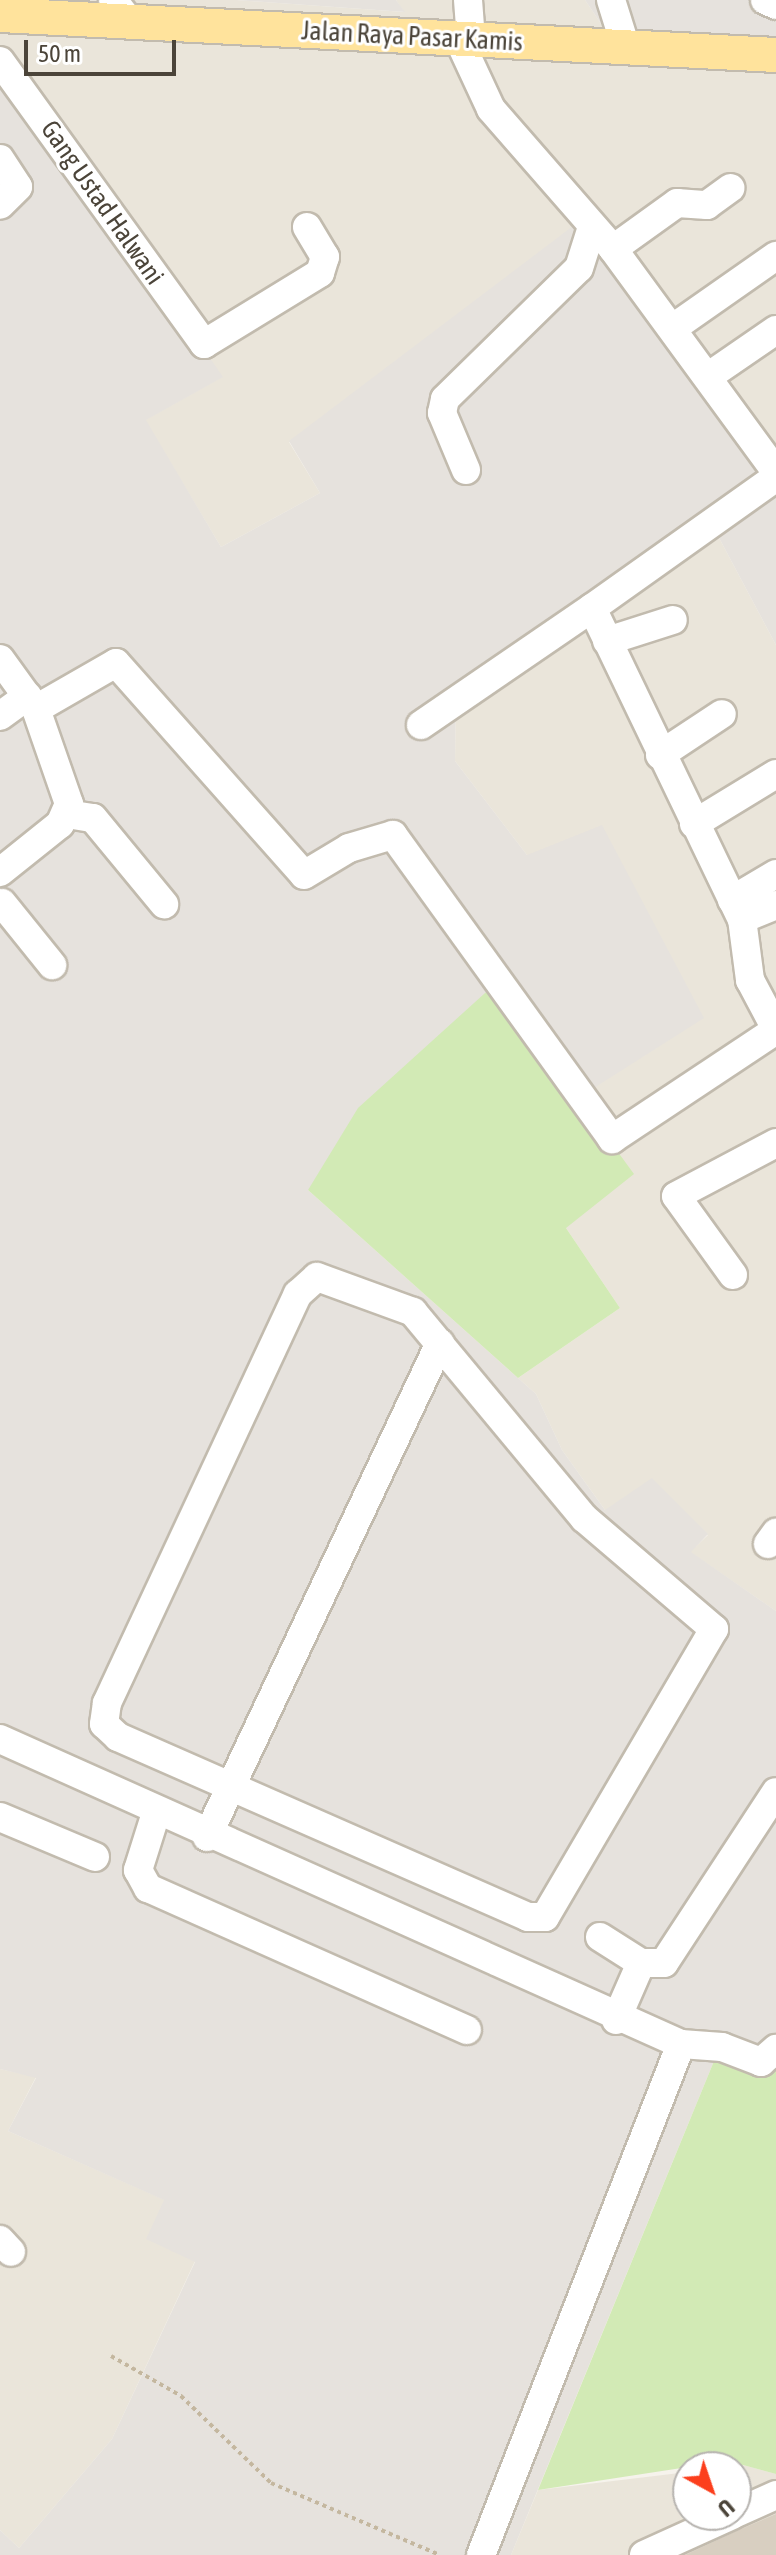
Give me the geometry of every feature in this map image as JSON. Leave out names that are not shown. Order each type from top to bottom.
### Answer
[{"type":"main road","name":"Jalan Raya Pasar Kamis","points":[[0,15],[120,10],[465,40],[776,55]]},
{"type":"street","points":[[421,725],[592,608],[776,474],[709,376],[613,249],[491,109],[465,40],[468,0]]},
{"type":"street","points":[[611,0],[626,48]]},
{"type":"street","points":[[765,0],[776,5]]},
{"type":"street","name":"Gang Ustad Halwani","points":[[0,61],[204,344],[320,273],[325,257],[307,227]]},
{"type":"street","points":[[0,159],[18,187],[0,205]]},
{"type":"street","points":[[613,249],[677,203],[707,205],[730,188]]},
{"type":"street","points":[[466,470],[442,413],[445,399],[579,268],[592,227]]},
{"type":"street","points":[[673,328],[776,256]]},
{"type":"street","points":[[709,376],[776,330]]},
{"type":"street","points":[[0,716],[116,663],[304,875],[359,844],[386,834],[398,840],[612,1139],[776,1030],[750,980],[737,910],[592,608]]},
{"type":"street","points":[[607,641],[673,620]]},
{"type":"street","points":[[0,659],[32,703],[63,781],[67,814]]},
{"type":"street","points":[[660,755],[722,714]]},
{"type":"street","points":[[694,824],[776,774]]},
{"type":"street","points":[[0,872],[67,814],[93,818],[164,904]]},
{"type":"street","points":[[737,910],[776,874]]},
{"type":"street","points":[[1,897],[52,965]]},
{"type":"street","points":[[737,910],[776,905]]},
{"type":"street","points":[[733,1275],[676,1196],[776,1143]]},
{"type":"street","points":[[317,1277],[333,1278],[413,1312],[440,1343],[584,1518],[639,1571],[702,1613],[714,1635],[545,1917],[528,1917],[227,1780],[118,1737],[103,1715],[298,1294],[317,1277]]},
{"type":"street","points":[[207,1837],[227,1780],[440,1343]]},
{"type":"street","points":[[0,1739],[207,1837],[616,2020],[681,2044],[722,2047],[765,2063],[776,2049]]},
{"type":"street","points":[[600,1937],[641,1963],[658,1966],[671,1957],[776,1792]]},
{"type":"street","points":[[156,1813],[138,1870],[148,1888],[467,2030]]},
{"type":"street","points":[[0,1817],[95,1857]]},
{"type":"street","points":[[616,2020],[641,1963]]},
{"type":"street","points":[[481,2555],[681,2044]]},
{"type":"street","points":[[752,2506],[776,2495]]},
{"type":"street","points":[[650,2554],[698,2531]]},
{"type":"path","points":[[111,2356],[181,2396],[271,2483],[440,2555]]},
{"type":"shaded area","points":[[0,0],[236,0],[404,12],[396,0],[585,0],[608,34],[776,40],[776,481],[289,442],[320,493],[221,547],[145,420],[222,377],[0,52]]},
{"type":"shaded area","points":[[236,0],[396,0],[405,12]]},
{"type":"shaded area","points":[[585,0],[776,0],[776,40],[608,34]]},
{"type":"shaded area","points":[[0,52],[223,377],[146,420],[221,547],[320,493],[289,441],[577,223],[776,481],[776,645],[717,534],[456,694],[455,761],[527,855],[602,825],[704,1018],[575,1100],[308,1190],[536,1394],[562,1450],[605,1510],[652,1478],[708,1534],[691,1552],[776,1611],[776,2041],[762,2065],[721,2044],[511,2555],[0,2555],[0,2530],[19,2548],[112,2439],[195,2262],[146,2239],[164,2200],[8,2131],[36,2078],[0,2069]]},
{"type":"shaded area","points":[[717,534],[776,645],[776,1611],[690,1552],[708,1535],[605,1510],[562,1450],[536,1394],[518,1378],[620,1308],[566,1228],[575,1100],[527,855],[455,761],[456,694]]},
{"type":"shaded area","points":[[0,2069],[36,2077],[8,2131],[165,2200],[195,2261],[112,2439],[19,2548],[0,2530]]},
{"type":"shaded area","points":[[752,2467],[776,2474],[776,2555],[511,2555],[538,2490],[672,2474],[672,2531],[752,2531]]},
{"type":"green space","points":[[495,984],[634,1174],[566,1228],[620,1308],[518,1378],[308,1190],[358,1108]]},
{"type":"green space","points":[[721,2044],[776,2071],[776,2474],[752,2467],[752,2451],[672,2451],[672,2469],[538,2490]]},
{"type":"building","points":[[776,2514],[776,2555],[685,2555],[737,2531],[752,2531],[752,2524]]}]
